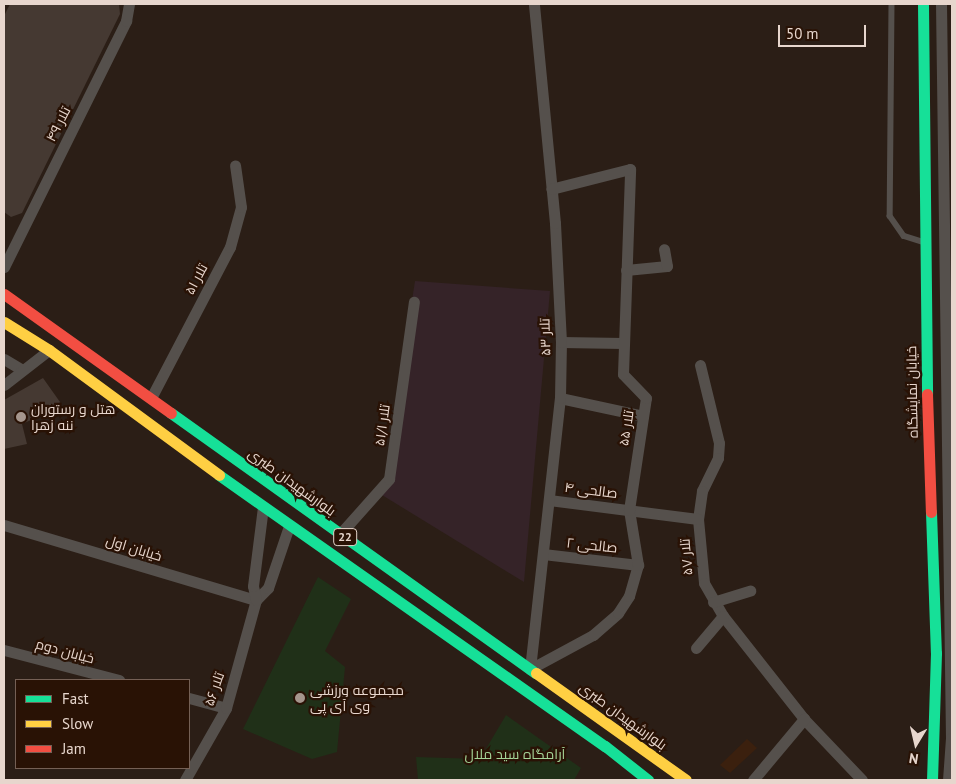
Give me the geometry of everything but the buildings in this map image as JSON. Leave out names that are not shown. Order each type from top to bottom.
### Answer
[{"type":"main road","name":"خیابان نمایشگاه","points":[[923,4],[926,380],[936,652],[932,780]]},
{"type":"main road","name":"بلوارشهیدان طبری","points":[[4,294],[530,669],[688,779]]},
{"type":"main road","name":"22","points":[[4,322],[48,350],[262,507],[605,746],[648,780]]},
{"type":"main road","points":[[605,746],[626,780]]},
{"type":"street","name":"تلار ۴۹","points":[[5,258],[126,21],[129,4]]},
{"type":"street","name":"تلار ۵۳","points":[[530,669],[560,398],[561,342],[551,190],[534,4]]},
{"type":"street","points":[[941,4],[952,738],[948,780]]},
{"type":"street","name":"تلار ۵۱","points":[[151,398],[230,247],[241,207],[235,165]]},
{"type":"street","name":"تلار ۵۵","points":[[530,669],[593,635],[618,613],[629,596],[638,565],[629,510],[646,398],[623,374],[630,169],[551,190]]},
{"type":"street","points":[[626,270],[667,266],[664,249]]},
{"type":"street","name":"تلار ۵۱/۱","points":[[340,534],[389,480],[414,302]]},
{"type":"street","points":[[561,342],[623,343]]},
{"type":"street","points":[[4,385],[48,350]]},
{"type":"street","points":[[4,358],[22,370]]},
{"type":"street","name":"تلار ۵۷","points":[[700,365],[719,443],[718,458],[702,491],[698,519],[700,565],[713,602],[804,719],[862,780]]},
{"type":"street","points":[[560,398],[643,416]]},
{"type":"street","name":"صالحی ۴","points":[[549,500],[698,519]]},
{"type":"street","points":[[262,507],[252,586],[256,600],[268,588],[289,526]]},
{"type":"street","name":"خیابان اول","points":[[4,525],[256,600]]},
{"type":"street","name":"صالحی ۲","points":[[543,554],[638,565]]},
{"type":"street","points":[[713,602],[750,591]]},
{"type":"street","name":"تلار ۵۶","points":[[185,780],[226,708],[256,600]]},
{"type":"street","points":[[696,648],[723,616]]},
{"type":"street","name":"خیابان دوم","points":[[4,650],[115,679]]},
{"type":"street","points":[[190,698],[226,708]]},
{"type":"street","points":[[753,780],[804,719]]},
{"type":"lane","points":[[892,4],[890,216],[904,236],[925,242]]},
{"type":"shaded area","points":[[415,281],[550,291],[524,582],[382,495]]},
{"type":"shaded area","points":[[747,739],[757,748],[730,773],[720,765]]},
{"type":"green space","name":"مجموعه ورزشی وی آی پی","points":[[318,577],[351,599],[325,651],[345,667],[337,752],[312,759],[243,729]]},
{"type":"green space","name":"آرامگاه سید ملال","points":[[506,715],[581,768],[574,780],[418,780],[416,757],[480,759]]},
{"type":"traffic: fast","points":[[923,4],[927,394]]},
{"type":"traffic: fast","points":[[171,413],[536,673]]},
{"type":"traffic: fast","points":[[219,475],[605,746],[648,780]]},
{"type":"traffic: fast","points":[[931,512],[936,653],[932,780]]},
{"type":"traffic: slow","points":[[4,322],[49,350],[219,475]]},
{"type":"traffic: slow","points":[[536,673],[686,780]]},
{"type":"traffic: jam","points":[[4,294],[171,413]]},
{"type":"traffic: jam","points":[[927,394],[931,512]]},
{"type":"place","name":"هتل و رستوران ننه زهرا","points":[[21,417]]},
{"type":"place","name":"مجموعه ورزشی وی آی پی","points":[[300,698]]}]
